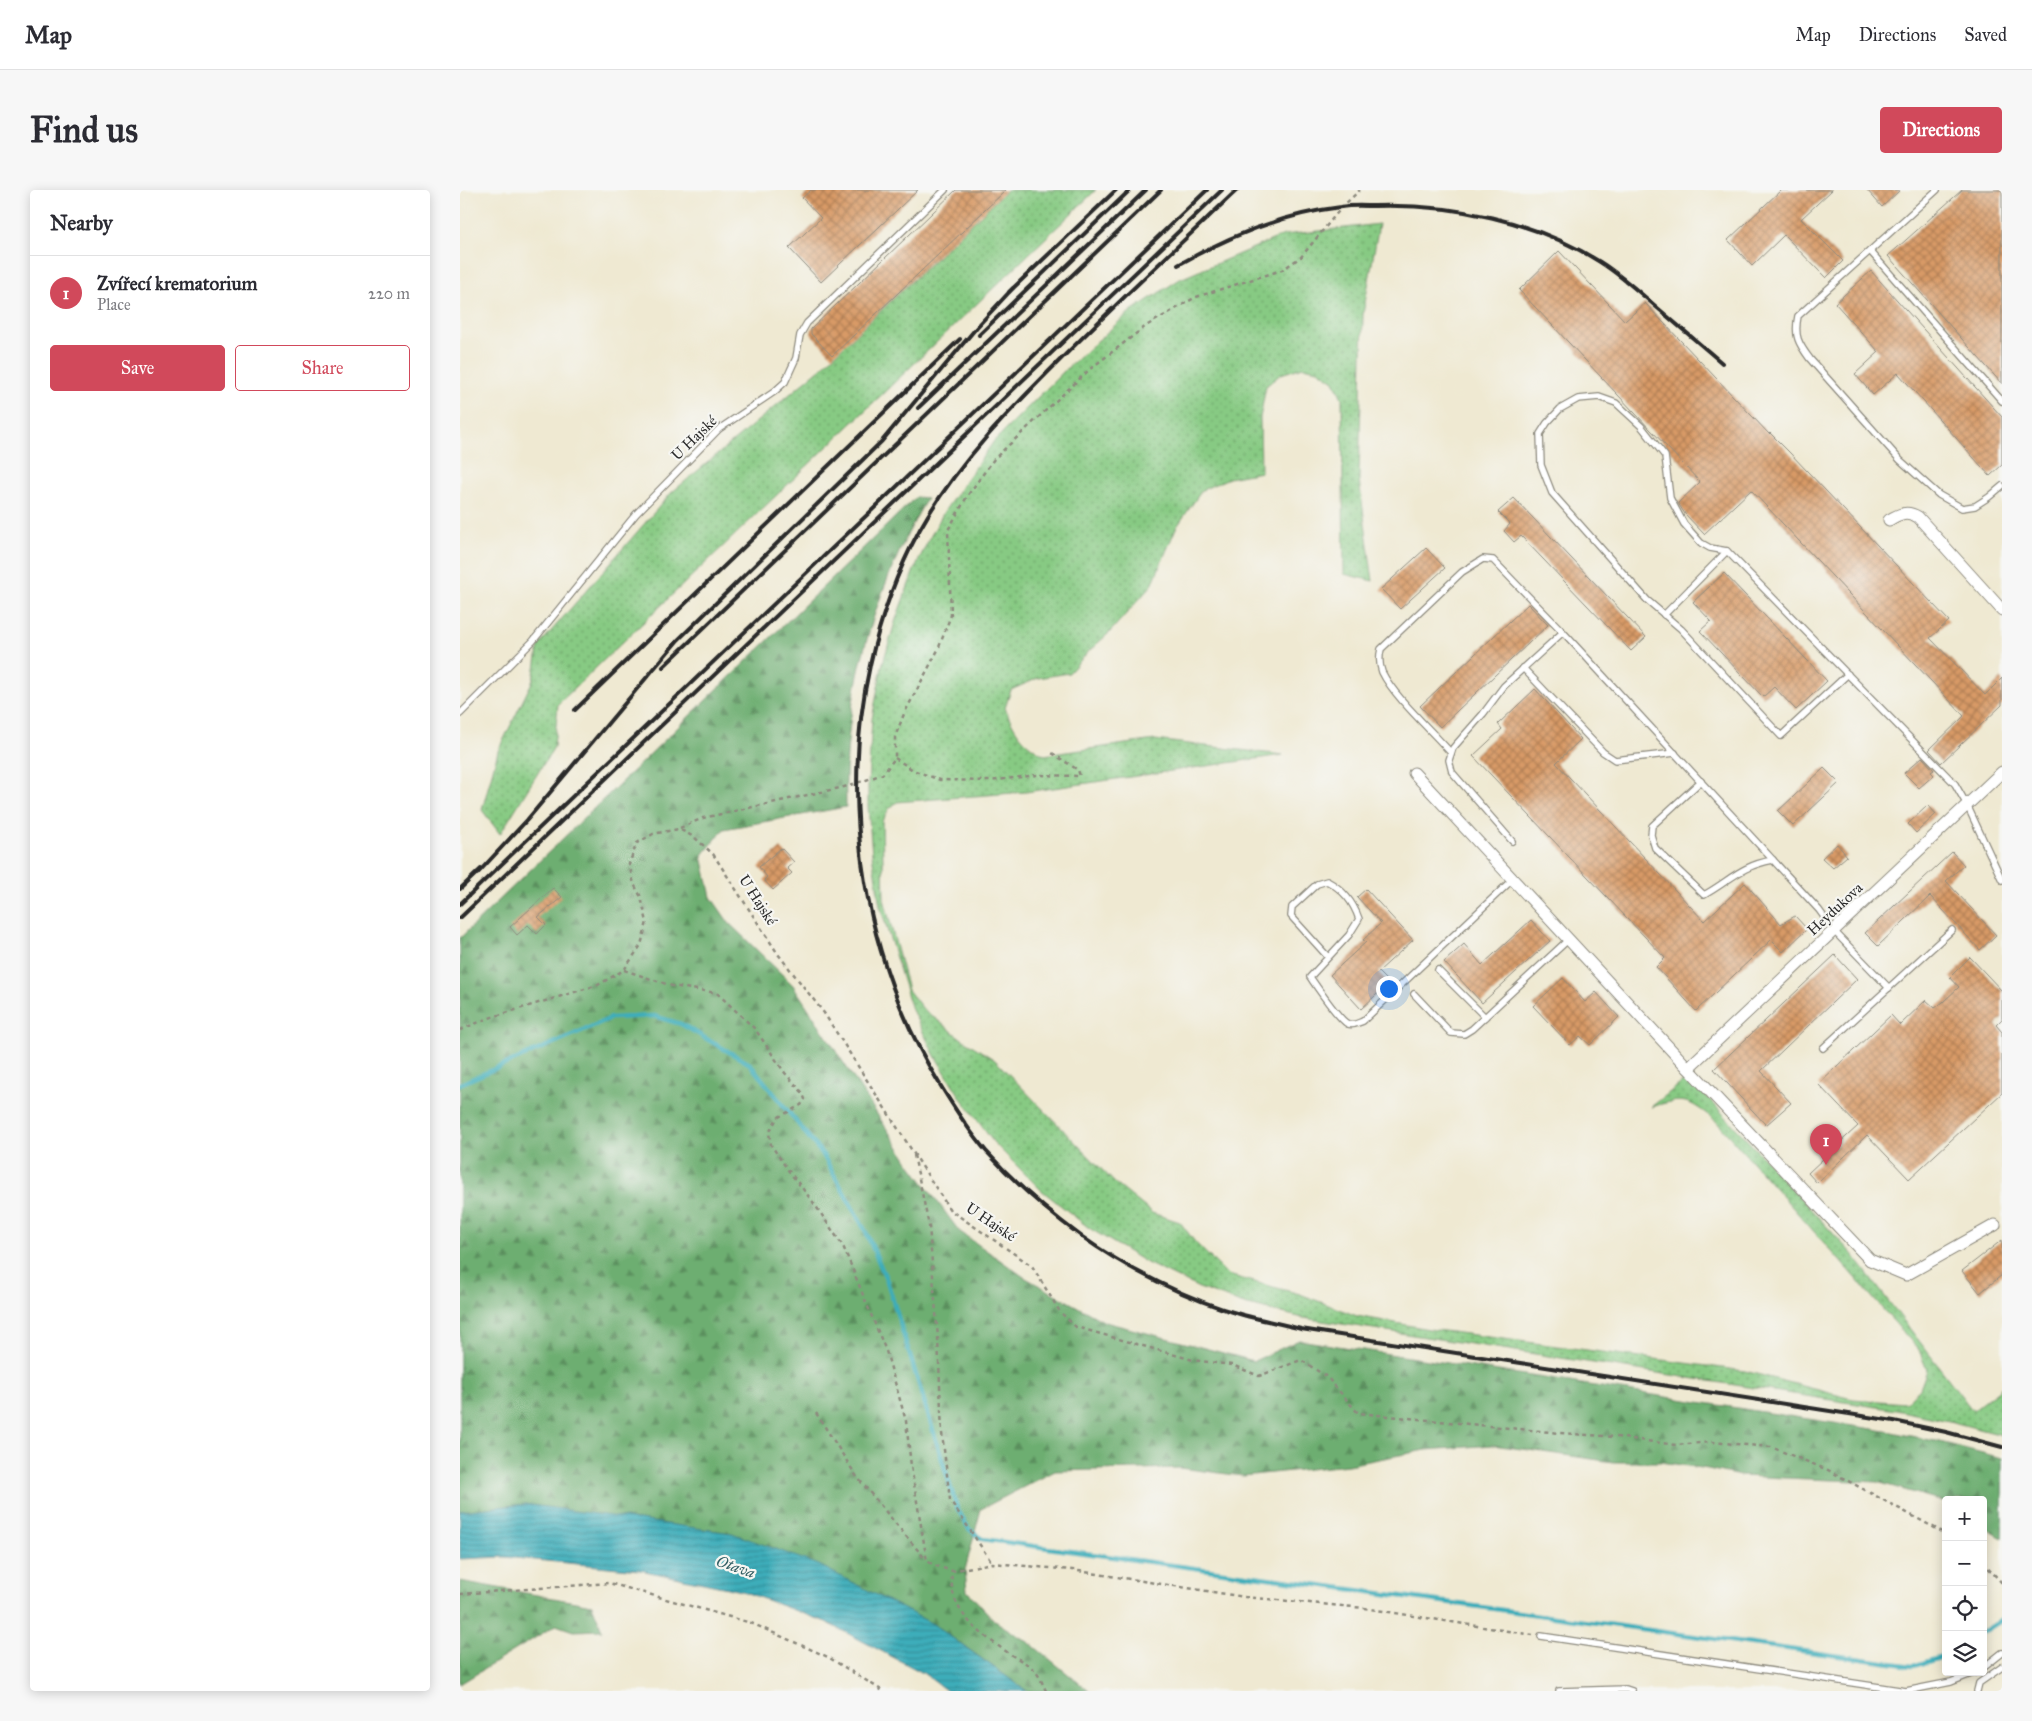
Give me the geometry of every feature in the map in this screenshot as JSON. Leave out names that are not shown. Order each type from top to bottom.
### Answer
[{"type":"street","points":[[1889,520],[1905,512],[1918,517],[2002,610]]},
{"type":"street","name":"Heydukova","points":[[1688,1068],[2002,772]]},
{"type":"street","points":[[1414,773],[1688,1068],[1870,1260],[1906,1275],[1999,1224]]},
{"type":"lane","name":"U Hajské","points":[[460,714],[532,641],[636,514],[720,428],[774,392],[785,382],[796,358],[800,335],[806,322],[945,190]]},
{"type":"lane","points":[[1937,190],[1798,316],[1795,330],[1799,344],[1810,359],[1900,460],[1939,495],[1962,508],[1974,506],[2002,486]]},
{"type":"lane","points":[[1870,251],[2002,400]]},
{"type":"lane","points":[[1848,674],[1781,736],[1681,629],[1647,600],[1552,493],[1541,465],[1540,434],[1547,423],[1560,409],[1578,400],[1600,397],[1616,403],[1641,426],[1665,456],[1670,498],[1684,524],[1701,543],[1710,548],[1727,551],[1848,674],[1955,784],[1967,804],[2002,880]]},
{"type":"lane","points":[[1664,614],[1727,551]]},
{"type":"lane","points":[[1451,753],[1390,686],[1381,670],[1379,656],[1382,649],[1462,572],[1483,559],[1493,560],[1563,632],[1701,781],[1819,910],[1834,931],[1889,988]]},
{"type":"lane","points":[[1512,841],[1452,772],[1451,753],[1453,748],[1483,714],[1504,686],[1563,632]]},
{"type":"lane","points":[[1523,668],[1603,752],[1615,760],[1675,753]]},
{"type":"lane","points":[[1701,781],[1652,826],[1651,835],[1655,848],[1704,895],[1741,870],[1759,862],[1773,860]]},
{"type":"lane","points":[[1328,957],[1291,916],[1292,907],[1317,884],[1327,881],[1338,886],[1353,904],[1359,920],[1349,935],[1310,977],[1338,1015],[1348,1024],[1356,1024],[1363,1021],[1512,879]]},
{"type":"lane","points":[[1824,1048],[1952,930]]},
{"type":"lane","points":[[1414,994],[1451,1033],[1464,1034],[1485,1017],[1568,939]]},
{"type":"lane","points":[[1438,970],[1485,1017]]},
{"type":"lane","points":[[1541,1636],[1906,1691],[1950,1682],[1966,1676]]},
{"type":"lane","points":[[1987,1665],[2002,1654]]},
{"type":"lane","points":[[1977,1691],[1979,1683],[2002,1667]]},
{"type":"lane","points":[[1559,1691],[1626,1689],[1632,1691]]},
{"type":"path","points":[[460,1030],[489,1018],[598,985],[624,970],[641,945],[647,922],[642,897],[634,884],[629,864],[637,843],[653,834],[679,829],[703,818],[844,787],[883,774],[895,758],[895,737],[904,714],[938,650],[951,615],[948,530],[968,495],[994,459],[1090,369],[1146,326],[1196,297],[1282,270],[1300,257],[1342,206],[1360,190]]},
{"type":"path","points":[[895,758],[914,770],[940,780],[990,781],[1037,775],[1080,776],[1078,770],[1052,753]]},
{"type":"path","name":"U Hajské","points":[[679,829],[694,837],[713,854],[778,954],[824,1013],[950,1210],[1032,1266],[1060,1312],[1076,1328],[1193,1360],[1232,1365],[1259,1376],[1301,1360],[1328,1377],[1358,1413],[1560,1434],[1617,1437],[1676,1446],[1712,1442],[1771,1448],[1828,1470],[1942,1532]]},
{"type":"path","points":[[624,970],[672,986],[717,993],[755,1029],[785,1073],[802,1092],[804,1099],[801,1105],[777,1118],[769,1133],[771,1145],[843,1246],[886,1351],[906,1421],[911,1466],[927,1561]]},
{"type":"path","points":[[914,1153],[929,1226],[938,1338],[942,1433],[950,1500],[992,1563]]},
{"type":"path","points":[[816,1413],[857,1477],[927,1561],[934,1566],[952,1571],[992,1563],[1072,1570],[1245,1598],[1364,1608],[1541,1636]]},
{"type":"path","points":[[1987,1566],[2002,1583]]},
{"type":"path","points":[[952,1571],[950,1582],[956,1604],[967,1619],[994,1643],[1035,1671],[1046,1691]]},
{"type":"path","points":[[460,1594],[609,1583],[751,1623],[828,1657],[883,1691]]},
{"type":"green space","points":[[1007,190],[1096,190],[558,704],[554,747],[500,834],[482,810],[498,751],[533,680],[539,645],[671,493],[820,369]]},
{"type":"green space","points":[[1379,224],[1363,314],[1359,480],[1373,581],[1344,574],[1342,398],[1334,381],[1318,370],[1303,367],[1281,374],[1266,386],[1260,418],[1261,472],[1229,478],[1202,490],[1176,528],[1152,585],[1109,633],[1069,673],[1038,678],[1011,690],[1005,708],[1020,736],[1030,746],[1044,755],[1155,740],[1283,755],[1026,792],[897,802],[889,809],[882,821],[884,899],[908,990],[923,1009],[962,1039],[995,1060],[1116,1184],[1152,1213],[1180,1222],[1195,1242],[1228,1275],[1300,1294],[1357,1316],[1429,1329],[1745,1371],[1853,1399],[1905,1403],[1920,1389],[1927,1370],[1919,1350],[1715,1120],[1698,1108],[1685,1102],[1671,1102],[1651,1107],[1689,1077],[1853,1255],[1973,1411],[2002,1387],[2002,1435],[1896,1410],[1303,1318],[1244,1304],[1199,1288],[1147,1263],[1089,1228],[1040,1189],[994,1143],[961,1098],[935,1056],[912,1010],[880,906],[872,854],[868,806],[872,719],[882,666],[896,619],[914,570],[929,539],[945,510],[994,441],[1065,370],[1131,311],[1180,279],[1284,235]]},
{"type":"green space","points":[[916,497],[927,498],[891,571],[876,609],[865,647],[856,686],[850,726],[846,766],[846,807],[724,829],[702,856],[711,897],[729,923],[793,985],[907,1160],[959,1231],[1024,1277],[1105,1322],[1254,1361],[1299,1340],[1892,1432],[2002,1458],[2002,1538],[1987,1529],[1987,1496],[1942,1496],[1942,1501],[1877,1482],[1740,1476],[1661,1462],[1613,1462],[1493,1445],[1426,1450],[1348,1465],[1243,1476],[1180,1468],[1055,1471],[981,1509],[965,1570],[967,1591],[995,1621],[1031,1644],[1089,1691],[1027,1691],[933,1624],[525,1504],[460,1511],[460,938]]},
{"type":"green space","points":[[460,1581],[592,1605],[602,1630],[573,1631],[556,1625],[460,1684]]},
{"type":"water","name":"Otava","points":[[525,1504],[732,1533],[819,1565],[933,1624],[1027,1691],[947,1691],[923,1673],[826,1622],[742,1591],[640,1570],[504,1557],[460,1559],[460,1511]]},
{"type":"building","points":[[811,190],[918,190],[821,282],[789,248],[821,218],[802,198]]},
{"type":"building","points":[[956,190],[1006,190],[832,356],[811,334],[811,329]]},
{"type":"building","points":[[1781,190],[1832,190],[1801,219],[1843,261],[1826,278],[1784,235],[1752,266],[1728,240]]},
{"type":"building","points":[[1867,190],[1900,190],[1882,207]]},
{"type":"building","points":[[1962,190],[2002,190],[2002,384],[1888,256]]},
{"type":"building","points":[[1559,251],[1625,321],[1645,303],[1769,434],[1790,453],[1949,621],[1930,638],[1985,695],[2002,678],[2002,705],[1941,763],[1929,750],[1964,716],[1751,490],[1704,534],[1685,514],[1678,503],[1700,482],[1519,290]]},
{"type":"building","points":[[1871,271],[2002,417],[2002,465],[1990,476],[1898,373],[1873,395],[1855,374],[1879,352],[1835,303]]},
{"type":"building","points":[[1514,498],[1646,637],[1631,651],[1521,536],[1514,542],[1504,531],[1510,524],[1498,512]]},
{"type":"building","points":[[1426,548],[1445,568],[1400,609],[1381,589]]},
{"type":"building","points":[[1724,573],[1827,681],[1796,710],[1774,687],[1763,697],[1700,631],[1711,621],[1693,602]]},
{"type":"building","points":[[1528,604],[1548,625],[1440,727],[1420,706]]},
{"type":"building","points":[[1535,689],[1581,739],[1556,763],[1704,921],[1745,883],[1781,924],[1795,916],[1807,929],[1783,952],[1771,940],[1696,1011],[1656,967],[1665,958],[1473,756],[1502,729],[1498,724]]},
{"type":"building","points":[[1922,757],[1934,770],[1931,772],[1934,775],[1919,788],[1904,773]]},
{"type":"building","points":[[1824,768],[1839,783],[1793,826],[1778,811]]},
{"type":"building","points":[[1928,805],[1936,814],[1916,833],[1908,824]]},
{"type":"building","points":[[1837,844],[1847,856],[1833,868],[1822,858]]},
{"type":"building","points":[[781,848],[794,862],[787,868],[792,873],[773,890],[764,880],[767,877],[759,867]]},
{"type":"building","points":[[1952,852],[1964,865],[1946,881],[1996,935],[1980,950],[1930,896],[1878,946],[1865,933]]},
{"type":"building","points":[[553,888],[562,897],[538,917],[546,925],[537,934],[528,925],[517,935],[510,927]]},
{"type":"building","points":[[1366,889],[1413,940],[1378,972],[1389,983],[1361,1009],[1330,975],[1366,942],[1363,940],[1381,923],[1357,897]]},
{"type":"building","points":[[1531,920],[1550,941],[1482,1003],[1444,962],[1464,944],[1482,965]]},
{"type":"building","points":[[1835,955],[1857,979],[1761,1071],[1791,1103],[1766,1125],[1714,1069]]},
{"type":"building","points":[[1970,957],[2002,991],[2002,1019],[1996,1025],[2002,1032],[2002,1093],[1909,1179],[1867,1135],[1817,1183],[1808,1173],[1824,1158],[1823,1147],[1835,1147],[1858,1126],[1818,1084],[1891,1015],[1900,1025],[1926,1000],[1935,1008],[1943,1002],[1959,987],[1950,977]]},
{"type":"building","points":[[1563,978],[1585,1002],[1596,992],[1619,1017],[1590,1045],[1580,1036],[1570,1045],[1533,1006]]},
{"type":"building","points":[[2002,1240],[2002,1275],[1980,1293],[1962,1271]]},
{"type":"waterway","points":[[460,1084],[611,1018],[654,1016],[681,1024],[750,1064],[823,1155],[865,1230],[887,1281],[957,1508],[969,1529],[982,1539],[1913,1666],[1942,1657]]},
{"type":"waterway","points":[[1985,1631],[2002,1620]]},
{"type":"railway","points":[[1009,292],[1116,190]]},
{"type":"railway","points":[[979,335],[1130,190]]},
{"type":"railway","points":[[918,408],[1146,190]]},
{"type":"railway","points":[[663,667],[1161,190]]},
{"type":"railway","points":[[460,904],[1207,190]]},
{"type":"railway","points":[[460,918],[1222,190]]},
{"type":"railway","points":[[1237,190],[1085,335],[1024,397],[968,459],[920,529],[890,595],[870,665],[859,736],[857,809],[865,881],[881,951],[906,1019],[939,1083],[955,1109],[986,1151],[1019,1185],[1056,1217],[1081,1236],[1138,1272],[1222,1309],[1301,1329],[1894,1421],[2002,1447]]},
{"type":"railway","points":[[1178,265],[1197,254],[1257,228],[1319,210],[1349,206],[1404,206],[1463,212],[1520,225],[1548,235],[1600,262],[1627,282],[1722,363]]},
{"type":"railway","points":[[477,874],[527,820],[678,640],[882,441],[977,327],[1013,288]]},
{"type":"railway","points":[[575,710],[960,339]]},
{"type":"railway","points":[[460,889],[481,869]]},
{"type":"place","name":"Zvířecí krematorium","points":[[1826,1165]]}]
